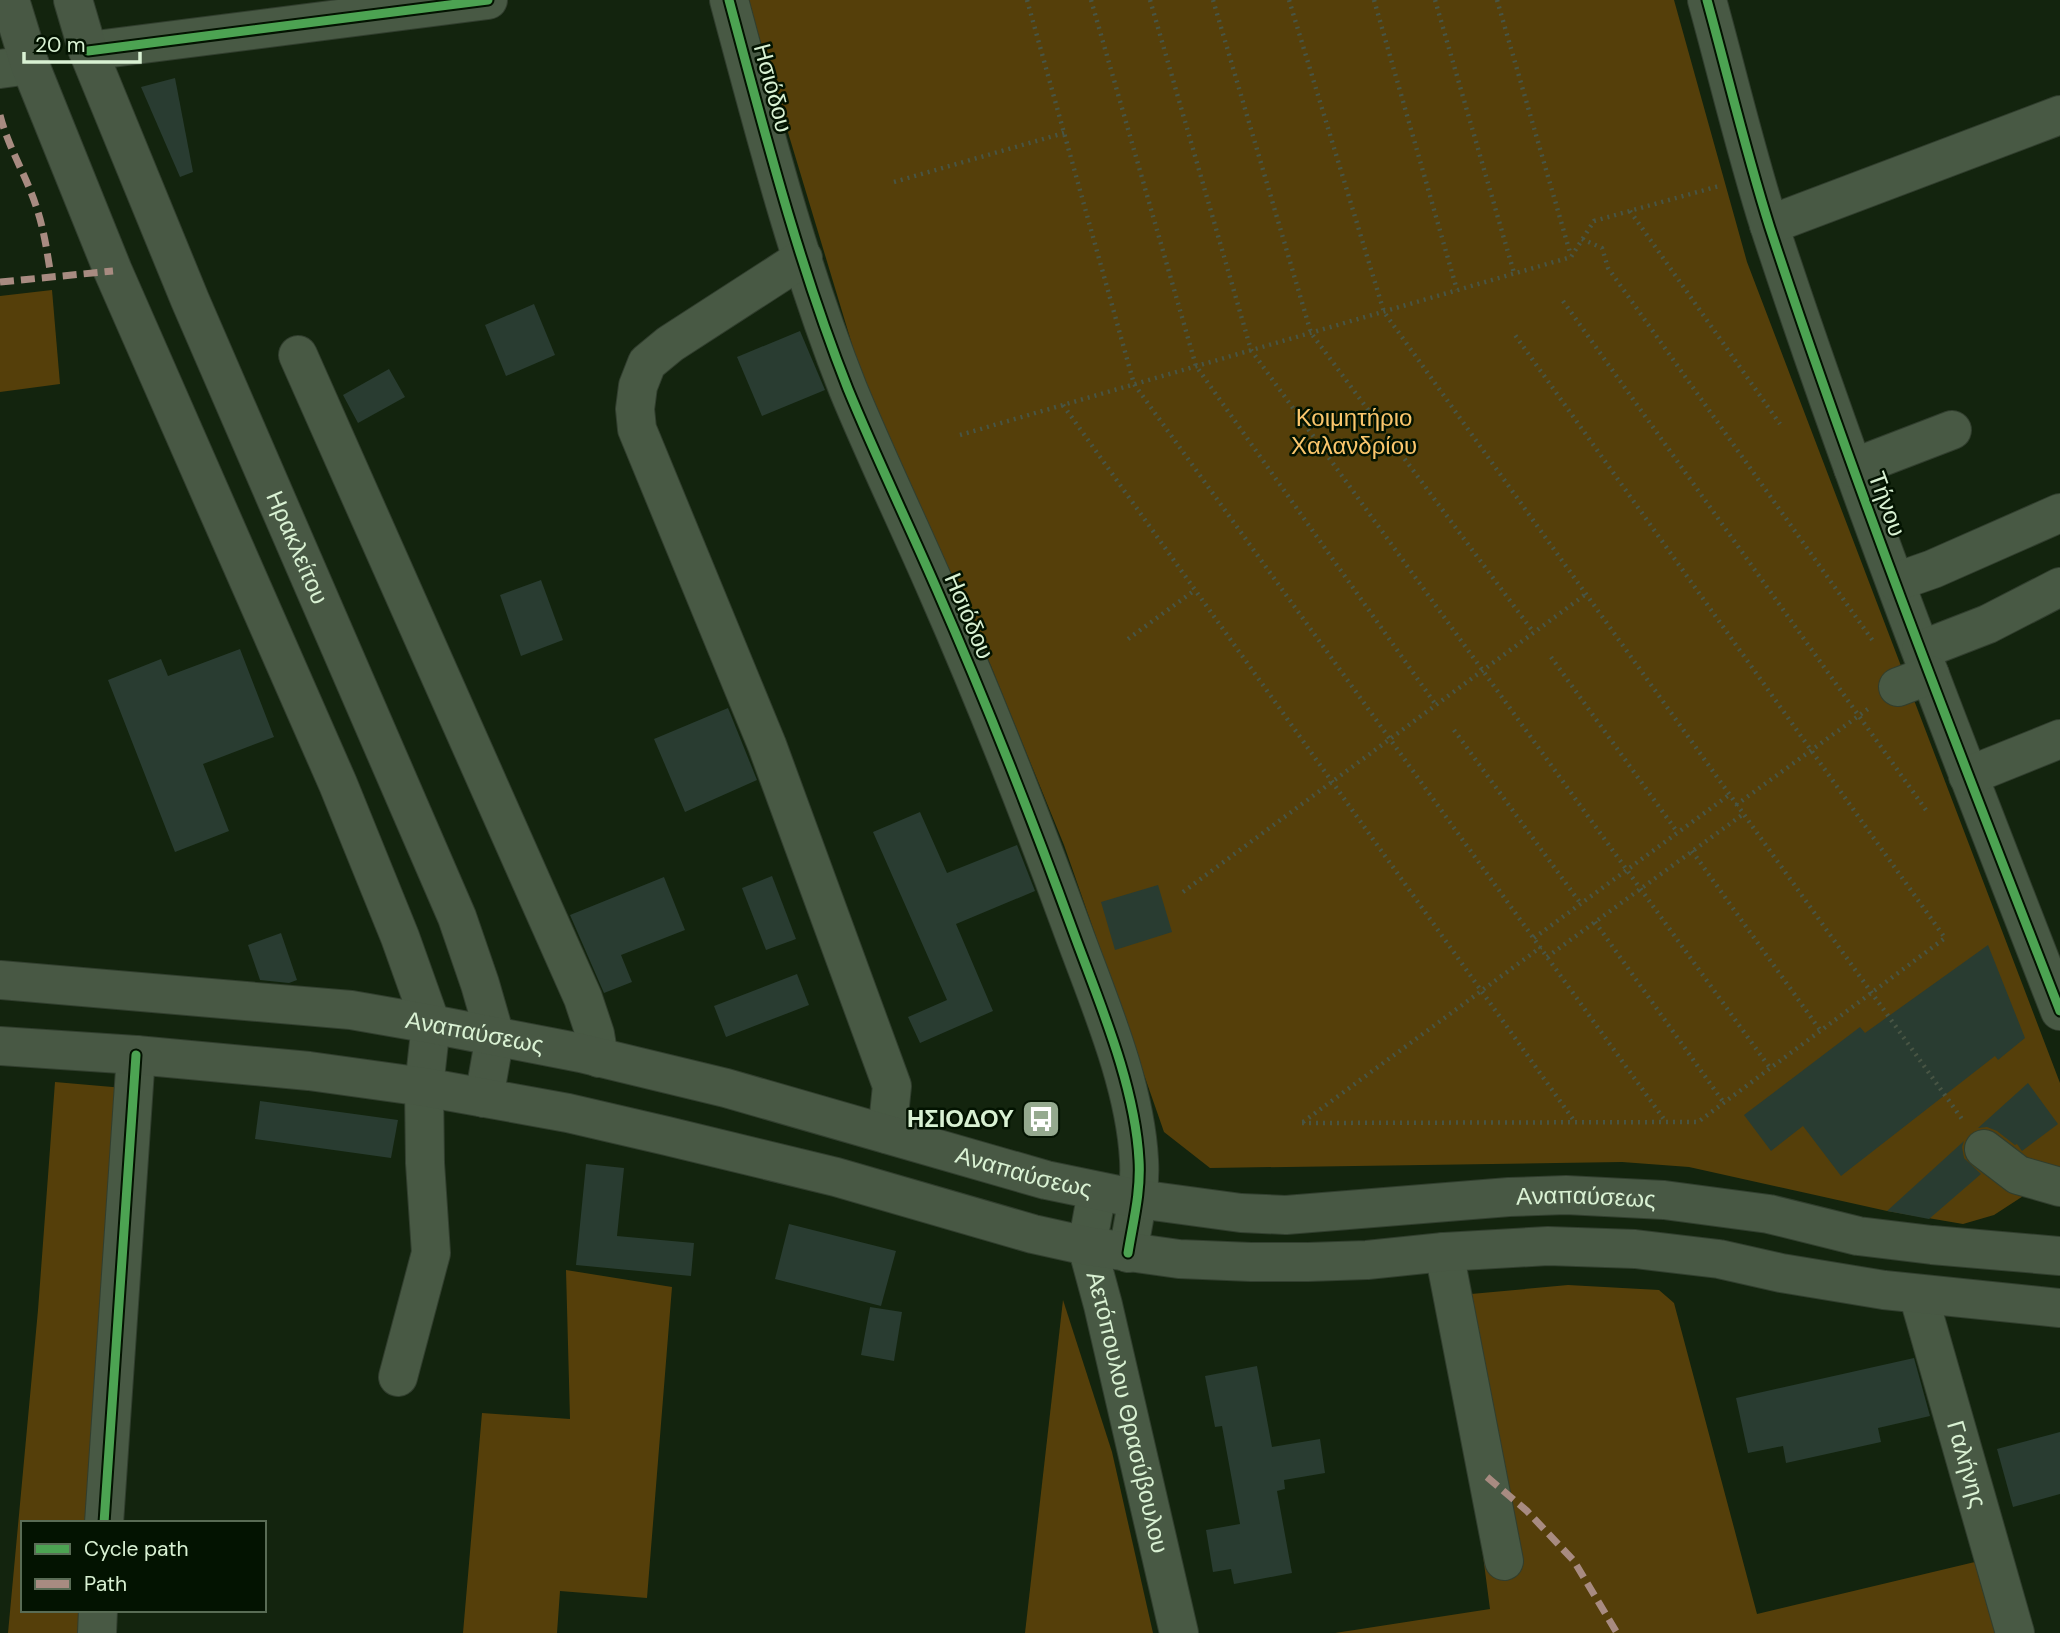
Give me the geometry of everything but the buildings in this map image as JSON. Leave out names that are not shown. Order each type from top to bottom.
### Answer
[{"type":"main road","points":[[10,0],[15,67],[113,271],[338,785],[400,937],[431,1024],[424,1087]]},
{"type":"main road","name":"Ηρακλείτου","points":[[73,0],[88,51],[195,313],[457,916],[495,1036],[484,1098]]},
{"type":"main road","name":"Αναπαύσεως","points":[[0,980],[351,1010],[495,1036],[726,1088],[1046,1180],[1138,1199],[1241,1213],[1286,1215],[1566,1195],[1664,1200],[1769,1214],[1858,1236],[2060,1256]]},
{"type":"main road","name":"Αναπαύσεως","points":[[0,1046],[309,1071],[424,1087],[581,1116],[836,1177],[1033,1234],[1087,1246],[1179,1259],[1262,1262],[1367,1260],[1548,1246],[1647,1250],[1719,1259],[1792,1275],[1918,1294],[2060,1308]]},
{"type":"street","points":[[88,51],[488,0]]},
{"type":"street","name":"Ησιόδου","points":[[729,0],[769,148],[847,386],[939,593],[1005,752],[1098,999],[1130,1098],[1139,1160],[1138,1199],[1128,1252]]},
{"type":"street","name":"Τήνου","points":[[1707,0],[1769,226],[1853,468],[1896,582],[1916,671],[2048,946],[2060,1011]]},
{"type":"street","points":[[1769,226],[2060,115]]},
{"type":"street","points":[[803,258],[670,344],[647,363],[638,386],[636,419],[637,429],[762,734],[892,1086],[887,1134]]},
{"type":"street","points":[[298,355],[583,998],[595,1034],[599,1058]]},
{"type":"street","points":[[1853,468],[1952,430]]},
{"type":"street","points":[[1896,582],[1933,569],[2060,513]]},
{"type":"street","points":[[1916,671],[1988,624],[2060,587]]},
{"type":"street","points":[[1968,776],[2060,739]]},
{"type":"street","points":[[104,1521],[136,1055]]},
{"type":"street","points":[[398,1377],[431,1253],[425,1163],[424,1087]]},
{"type":"street","points":[[1984,1149],[2018,1175],[2060,1187]]},
{"type":"street","name":"Αετόπουλου Θρασύβουλου","points":[[1097,1192],[1087,1246],[1179,1633]]},
{"type":"street","points":[[1444,1252],[1504,1561]]},
{"type":"street","name":"Γαλήνης","points":[[1918,1294],[2015,1633]]},
{"type":"street","points":[[97,1633],[99,1612]]},
{"type":"path","points":[[1027,0],[1134,384],[1666,1122]]},
{"type":"path","points":[[1091,0],[1196,366],[1436,705]]},
{"type":"path","points":[[1150,0],[1251,350],[1770,1068]]},
{"type":"path","points":[[1213,0],[1311,333],[1534,633]]},
{"type":"path","points":[[1289,0],[1384,312],[1984,1149]]},
{"type":"path","points":[[1374,0],[1457,289]]},
{"type":"path","points":[[1436,0],[1514,273]]},
{"type":"path","points":[[1497,0],[1571,257]]},
{"type":"path","points":[[894,182],[1064,134]]},
{"type":"path","points":[[960,435],[1571,257],[1594,221],[1718,186]]},
{"type":"path","points":[[1630,211],[1780,424]]},
{"type":"path","points":[[1582,239],[1602,248],[1608,268],[1875,644]]},
{"type":"path","points":[[1563,301],[1926,810]]},
{"type":"path","points":[[1515,335],[1945,938],[1698,1122],[1302,1123],[1541,947]]},
{"type":"path","points":[[1063,405],[1576,1123]]},
{"type":"path","points":[[1128,639],[1195,590]]},
{"type":"path","points":[[1183,892],[1586,594]]},
{"type":"path","points":[[1551,657],[1678,833]]},
{"type":"path","points":[[1736,805],[1916,671]]},
{"type":"path","points":[[1454,730],[1581,904]]},
{"type":"path","points":[[1534,938],[1729,795]]},
{"type":"path","points":[[1547,957],[1742,815]]},
{"type":"path","points":[[1692,851],[1820,1030]]},
{"type":"path","points":[[1595,922],[1724,1103]]},
{"type":"green space","name":"Κοιμητήριο Χαλανδρίου","points":[[748,0],[1674,0],[1747,262],[2060,1083],[2060,1172],[1994,1215],[1963,1224],[1887,1211],[1689,1167],[1622,1162],[1210,1168],[1164,1132],[1064,845],[991,666],[867,394]]},
{"type":"green space","points":[[52,290],[60,384],[0,392],[0,296]]},
{"type":"green space","points":[[55,1082],[124,1088],[92,1521],[21,1521],[21,1612],[86,1612],[84,1633],[8,1633],[38,1310]]},
{"type":"green space","points":[[566,1270],[672,1287],[647,1598],[560,1591],[557,1633],[463,1633],[482,1413],[570,1419]]},
{"type":"green space","points":[[1568,1285],[1659,1290],[1674,1303],[1757,1614],[1979,1561],[2000,1633],[1335,1633],[1490,1609],[1449,1296]]},
{"type":"green space","points":[[1063,1300],[1112,1452],[1153,1633],[1025,1633]]},
{"type":"marked path","points":[[0,115],[39,215],[51,276]]},
{"type":"marked path","points":[[0,282],[113,271]]},
{"type":"marked path","points":[[1487,1477],[1527,1511],[1574,1561],[1617,1633]]},
{"type":"cycle path","points":[[88,51],[488,0]]},
{"type":"cycle path","points":[[729,0],[783,196],[830,341],[848,389],[990,717],[1041,845],[1114,1044],[1131,1102],[1139,1160],[1138,1195],[1128,1253]]},
{"type":"cycle path","points":[[1707,0],[1761,200],[1803,327],[1910,622],[2060,1011]]},
{"type":"cycle path","points":[[104,1521],[136,1055]]},
{"type":"place","name":"ΗΣΙΟΔΟΥ","points":[[1041,1119]]}]
